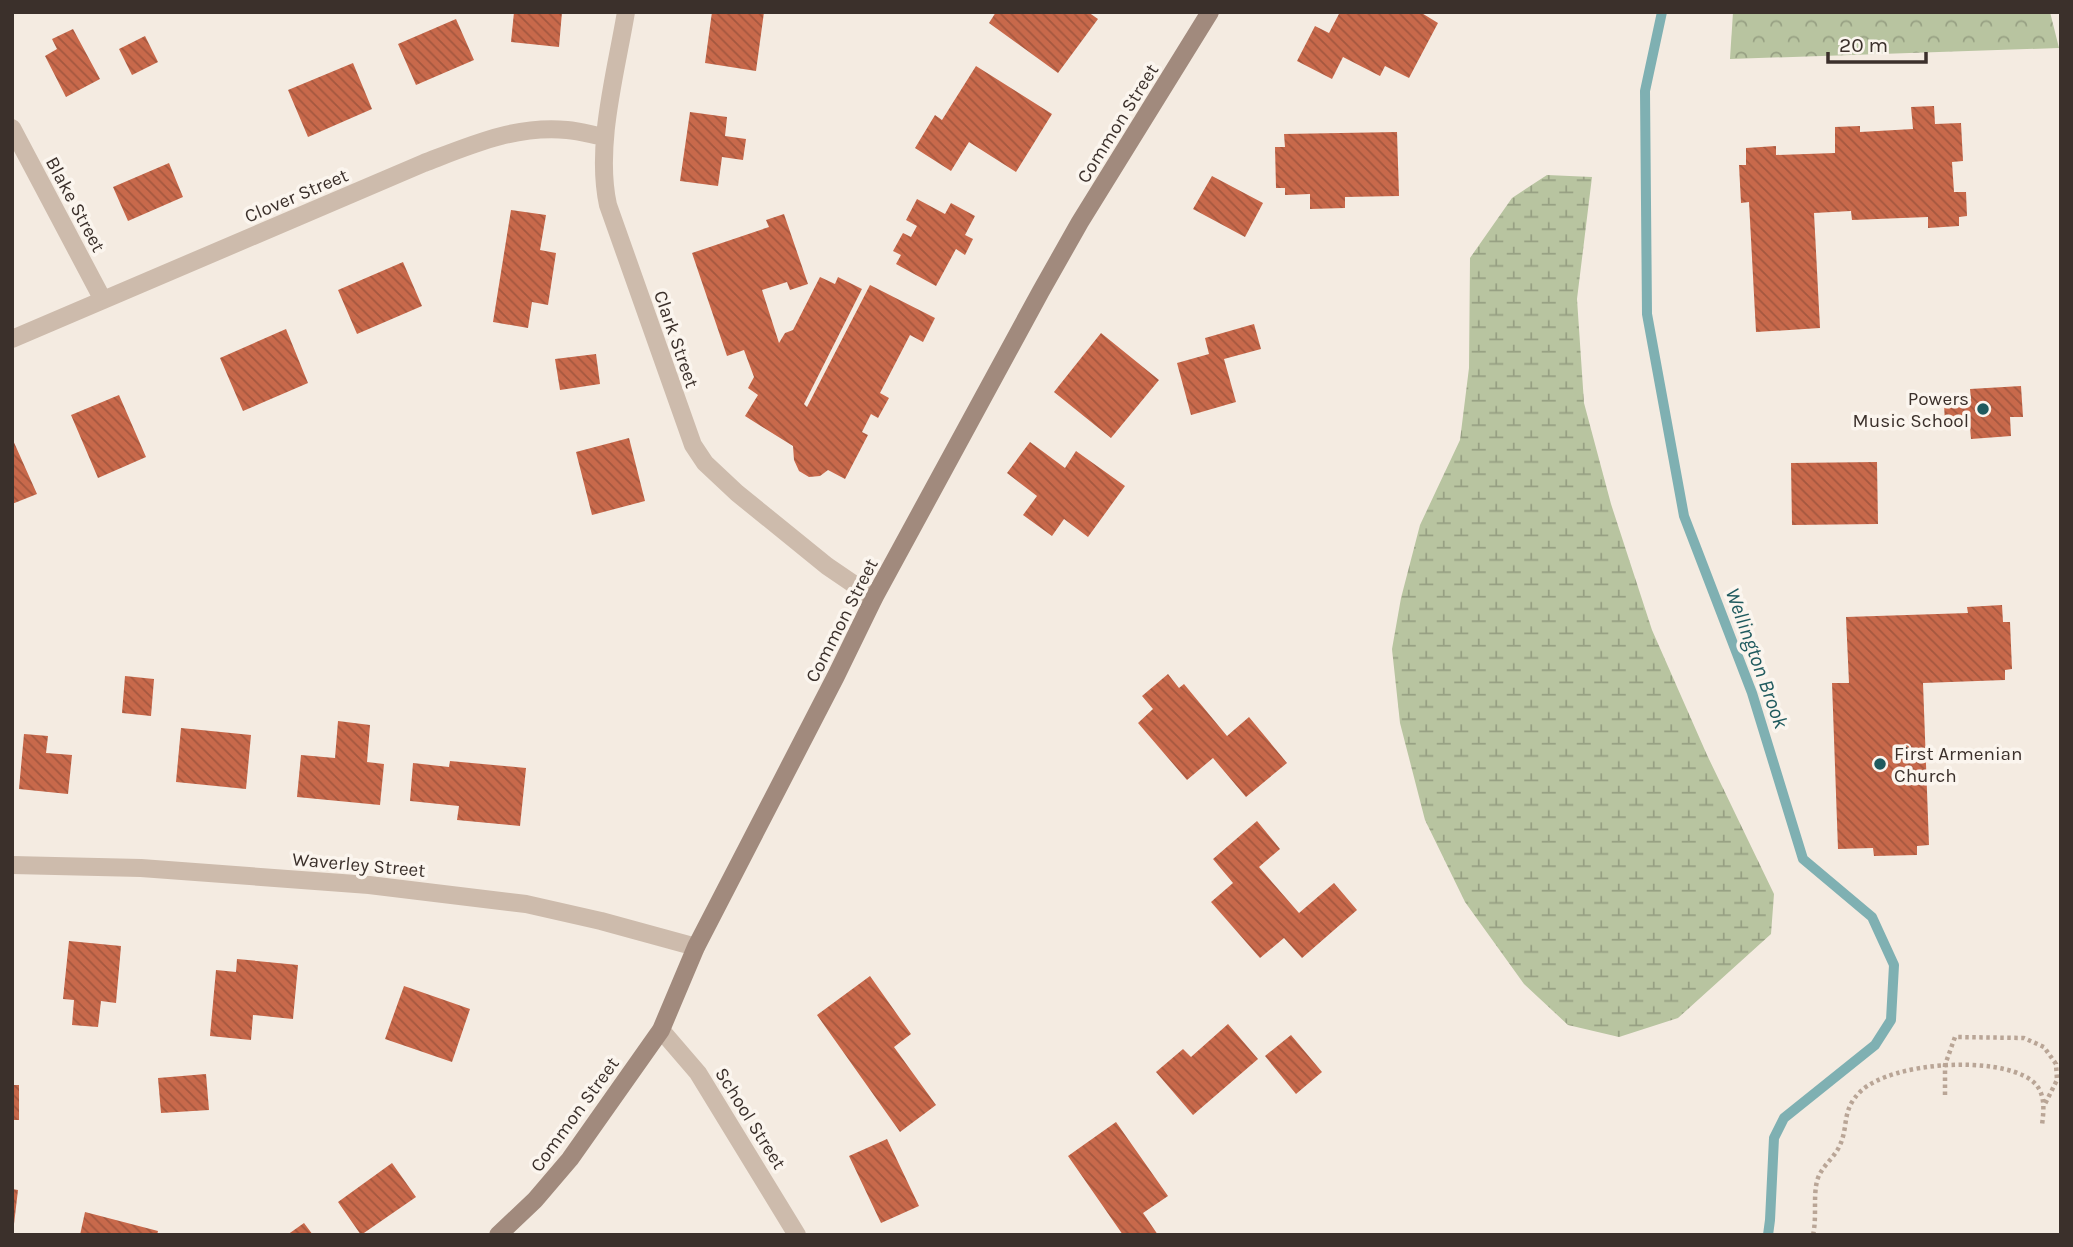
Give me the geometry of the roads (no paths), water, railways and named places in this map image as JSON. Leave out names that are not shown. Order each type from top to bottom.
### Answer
[{"type":"main road","name":"Common Street","points":[[498,1235],[553,1180],[661,1030],[696,947],[874,598],[1067,245],[1210,12]]},
{"type":"street","name":"Clark Street","points":[[626,12],[605,137],[603,168],[608,205],[685,427],[699,455],[737,493],[810,554],[874,598]]},
{"type":"street","name":"Blake Street","points":[[12,128],[103,300]]},
{"type":"street","name":"Clover Street","points":[[12,339],[424,163],[490,138],[545,129],[605,137]]},
{"type":"street","name":"Waverley Street","points":[[12,865],[141,868],[369,885],[526,904],[696,947]]},
{"type":"street","name":"School Street","points":[[661,1030],[698,1073],[797,1235]]},
{"type":"waterway","name":"Wellington Brook","points":[[1662,12],[1645,91],[1647,314],[1684,516],[1752,693],[1803,859],[1872,917],[1894,965],[1891,1020],[1875,1045],[1784,1118],[1774,1138],[1768,1235]]},
{"type":"place","name":"Powers Music School","points":[[1983,409]]},
{"type":"place","name":"First Armenian Church","points":[[1880,764]]}]
